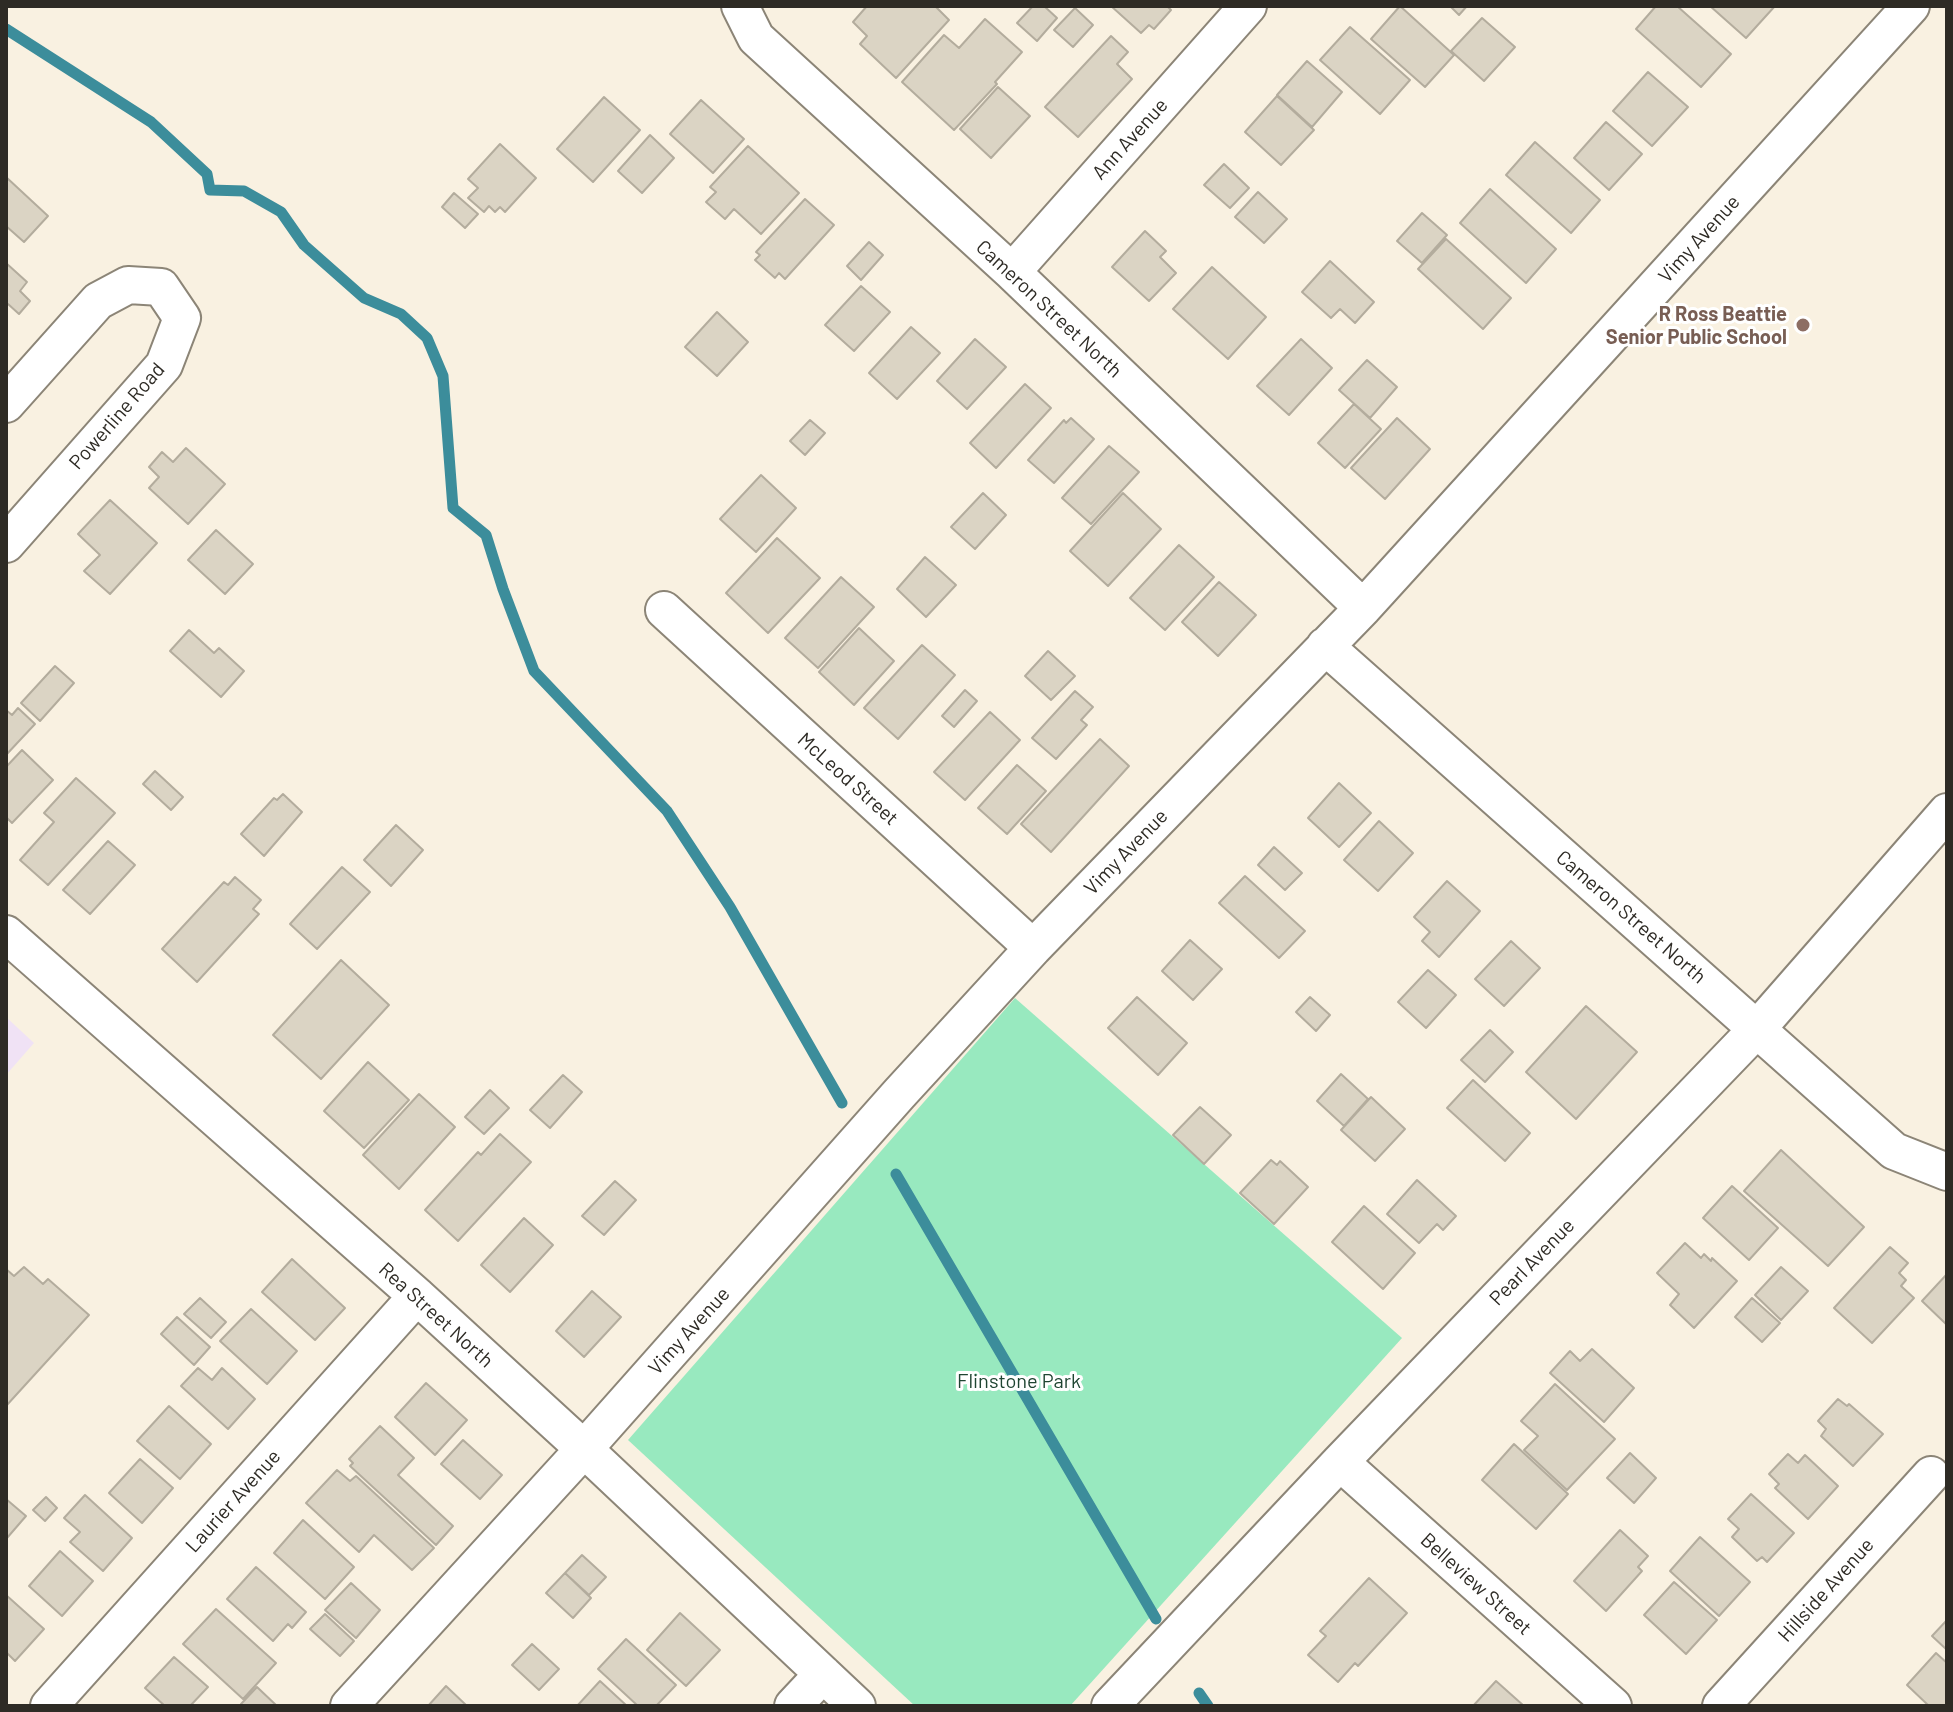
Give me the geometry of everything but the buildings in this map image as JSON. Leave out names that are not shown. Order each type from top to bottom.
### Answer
[{"type":"street","name":"Cameron Street North","points":[[740,6],[756,38],[1012,272],[1363,608]]},
{"type":"street","name":"Ann Avenue","points":[[1012,272],[1248,6]]},
{"type":"street","name":"Vimy Avenue","points":[[349,1706],[1033,948],[1363,608],[1911,6]]},
{"type":"street","name":"Powerline Road","points":[[6,404],[98,301],[128,285],[161,287],[182,318],[164,365],[6,544]]},
{"type":"street","name":"McLeod Street","points":[[664,610],[1033,948]]},
{"type":"street","name":"Cameron Street North","points":[[1325,646],[1894,1151],[1947,1172]]},
{"type":"street","name":"Pearl Avenue","points":[[1110,1706],[1757,1029],[1947,812]]},
{"type":"street","name":"Rea Street North","points":[[6,934],[417,1296],[857,1706]]},
{"type":"street","name":"Laurier Avenue","points":[[49,1706],[417,1296]]},
{"type":"street","name":"Belleview Street","points":[[1340,1462],[1613,1706]]},
{"type":"street","name":"Hillside Avenue","points":[[1721,1706],[1931,1475]]},
{"type":"street","points":[[793,1706],[823,1674]]},
{"type":"shaded area","points":[[6,1017],[34,1043],[6,1075]]},
{"type":"green space","name":"Flinstone Park","points":[[1015,998],[1402,1338],[1070,1706],[915,1706],[628,1440]]},
{"type":"waterway","points":[[6,29],[151,122],[207,174],[210,190],[244,191],[281,212],[304,245],[364,298],[401,314],[427,338],[443,376],[453,508],[486,535],[534,671],[667,811],[730,907],[842,1103]]},
{"type":"waterway","points":[[896,1174],[1156,1619]]},
{"type":"waterway","points":[[1199,1693],[1208,1706]]},
{"type":"place","name":"R Ross Beattie Senior Public School","points":[[1803,325]]}]
